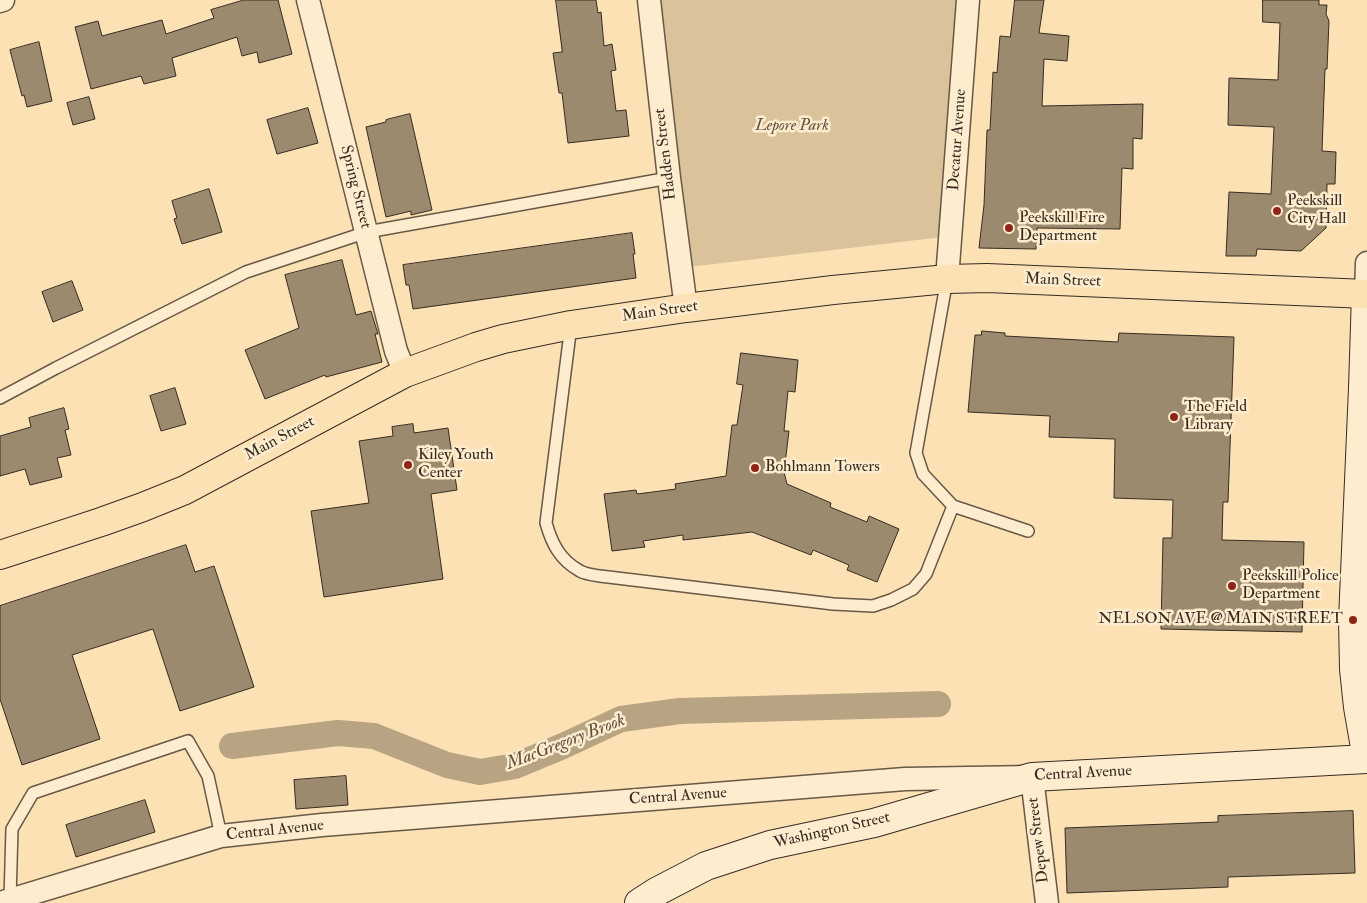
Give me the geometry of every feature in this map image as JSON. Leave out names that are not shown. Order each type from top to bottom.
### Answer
[{"type":"main road","name":"Main Street","points":[[0,556],[118,516],[185,490],[405,373],[503,339],[571,325],[686,308],[833,290],[947,279],[987,278],[1366,294]]},
{"type":"street","name":"Spring Street","points":[[308,0],[396,351],[405,373]]},
{"type":"street","name":"Hadden Street","points":[[649,0],[686,308]]},
{"type":"street","name":"Decatur Avenue","points":[[947,279],[968,0]]},
{"type":"street","points":[[1367,263],[1353,620],[1354,669],[1367,759]]},
{"type":"street","name":"Central Avenue","points":[[5,901],[221,836],[322,825],[905,780],[1032,777],[1367,759]]},
{"type":"street","name":"Washington Street","points":[[639,903],[706,866],[770,844],[874,823],[1032,777]]},
{"type":"street","name":"Depew Street","points":[[1032,777],[1047,903]]},
{"type":"lane","points":[[0,398],[246,272],[367,232],[669,178]]},
{"type":"lane","points":[[947,279],[916,453],[923,474],[953,506],[1028,531]]},
{"type":"lane","points":[[571,325],[546,523],[555,549],[565,560],[581,572],[600,576],[833,604],[873,606],[891,600],[913,589],[926,574],[953,506]]},
{"type":"lane","points":[[5,901],[12,829],[33,793],[188,741],[208,776],[221,836]]},
{"type":"green space","name":"Lepore Park","points":[[649,0],[969,0],[951,236],[680,268]]},
{"type":"building","points":[[244,0],[278,0],[292,54],[259,63],[257,52],[242,56],[237,37],[172,58],[176,76],[144,84],[141,76],[91,89],[75,27],[98,21],[102,36],[162,20],[166,34],[214,18],[211,10]]},
{"type":"building","points":[[556,0],[596,0],[598,13],[601,12],[604,46],[612,44],[616,70],[611,71],[616,111],[626,110],[629,136],[568,143],[562,93],[559,93],[553,53],[562,52]]},
{"type":"building","points":[[1015,0],[1044,0],[1039,33],[1069,36],[1067,61],[1044,59],[1042,106],[1143,104],[1142,139],[1133,138],[1133,169],[1122,168],[1120,229],[1037,228],[1036,249],[979,248],[984,205],[987,130],[990,130],[993,72],[997,73],[1000,36],[1010,37]]},
{"type":"building","points":[[1263,0],[1319,0],[1319,5],[1327,5],[1326,14],[1329,21],[1322,151],[1336,152],[1335,184],[1327,184],[1326,228],[1301,251],[1257,249],[1256,256],[1226,256],[1229,192],[1271,194],[1274,127],[1228,125],[1229,78],[1278,80],[1280,23],[1263,22]]},
{"type":"building","points":[[39,42],[52,101],[27,107],[24,95],[22,96],[10,50]]},
{"type":"building","points":[[89,97],[95,119],[73,125],[67,103]]},
{"type":"building","points":[[308,108],[318,143],[277,154],[267,120]]},
{"type":"building","points":[[410,114],[432,210],[411,215],[411,211],[386,217],[366,127]]},
{"type":"building","points":[[209,189],[222,232],[182,244],[174,219],[177,218],[172,201]]},
{"type":"building","points":[[632,233],[636,278],[413,309],[409,285],[406,285],[403,265]]},
{"type":"building","points":[[342,260],[356,315],[371,311],[378,334],[375,334],[382,362],[326,377],[325,375],[265,399],[245,350],[299,328],[285,275]]},
{"type":"building","points":[[72,281],[83,310],[53,322],[42,292]]},
{"type":"building","points":[[982,331],[1005,333],[1005,336],[1118,342],[1119,333],[1234,337],[1228,502],[1223,502],[1222,540],[1304,542],[1302,632],[1161,629],[1163,538],[1172,538],[1173,500],[1114,498],[1115,439],[1049,437],[1050,416],[968,412],[975,335],[981,335]]},
{"type":"building","name":"Bohlmann Towers","points":[[741,353],[798,360],[795,392],[788,391],[784,431],[789,431],[784,472],[787,484],[831,503],[830,507],[867,522],[869,516],[899,529],[877,582],[847,570],[849,565],[813,550],[811,555],[752,532],[683,540],[683,535],[643,541],[645,547],[612,551],[604,494],[636,490],[637,494],[676,489],[675,484],[726,476],[732,425],[737,425],[743,385],[737,384]]},
{"type":"building","points":[[175,388],[186,424],[161,431],[150,396]]},
{"type":"building","points":[[64,408],[69,429],[65,430],[71,455],[57,458],[62,477],[30,485],[25,469],[0,476],[0,436],[31,427],[29,418]]},
{"type":"building","points":[[413,424],[414,433],[448,428],[457,490],[431,494],[443,579],[324,597],[311,511],[369,503],[359,441],[393,436],[392,427]]},
{"type":"building","points":[[186,545],[195,572],[214,566],[254,687],[180,711],[153,629],[72,655],[100,739],[22,765],[0,699],[0,606]]},
{"type":"building","points":[[346,776],[348,805],[296,809],[294,780]]},
{"type":"building","points":[[145,800],[155,832],[76,857],[66,825]]},
{"type":"building","points":[[1353,811],[1355,873],[1228,877],[1228,887],[1067,893],[1065,828],[1218,822],[1218,816]]},
{"type":"waterway","name":"MacGregory Brook","points":[[232,746],[338,733],[374,736],[447,765],[480,772],[515,766],[621,719],[680,711],[938,704]]},
{"type":"place","name":"Peekskill City Hall","points":[[1277,211]]},
{"type":"place","name":"Peekskill Fire Department","points":[[1009,228]]},
{"type":"place","name":"The Field Library","points":[[1174,417]]},
{"type":"place","name":"Kiley Youth Center","points":[[408,465]]},
{"type":"place","name":"Bohlmann Towers","points":[[755,468]]},
{"type":"place","name":"Peekskill Police Department","points":[[1232,586]]},
{"type":"place","name":"NELSON AVE @ MAIN STREET","points":[[1353,620]]}]
